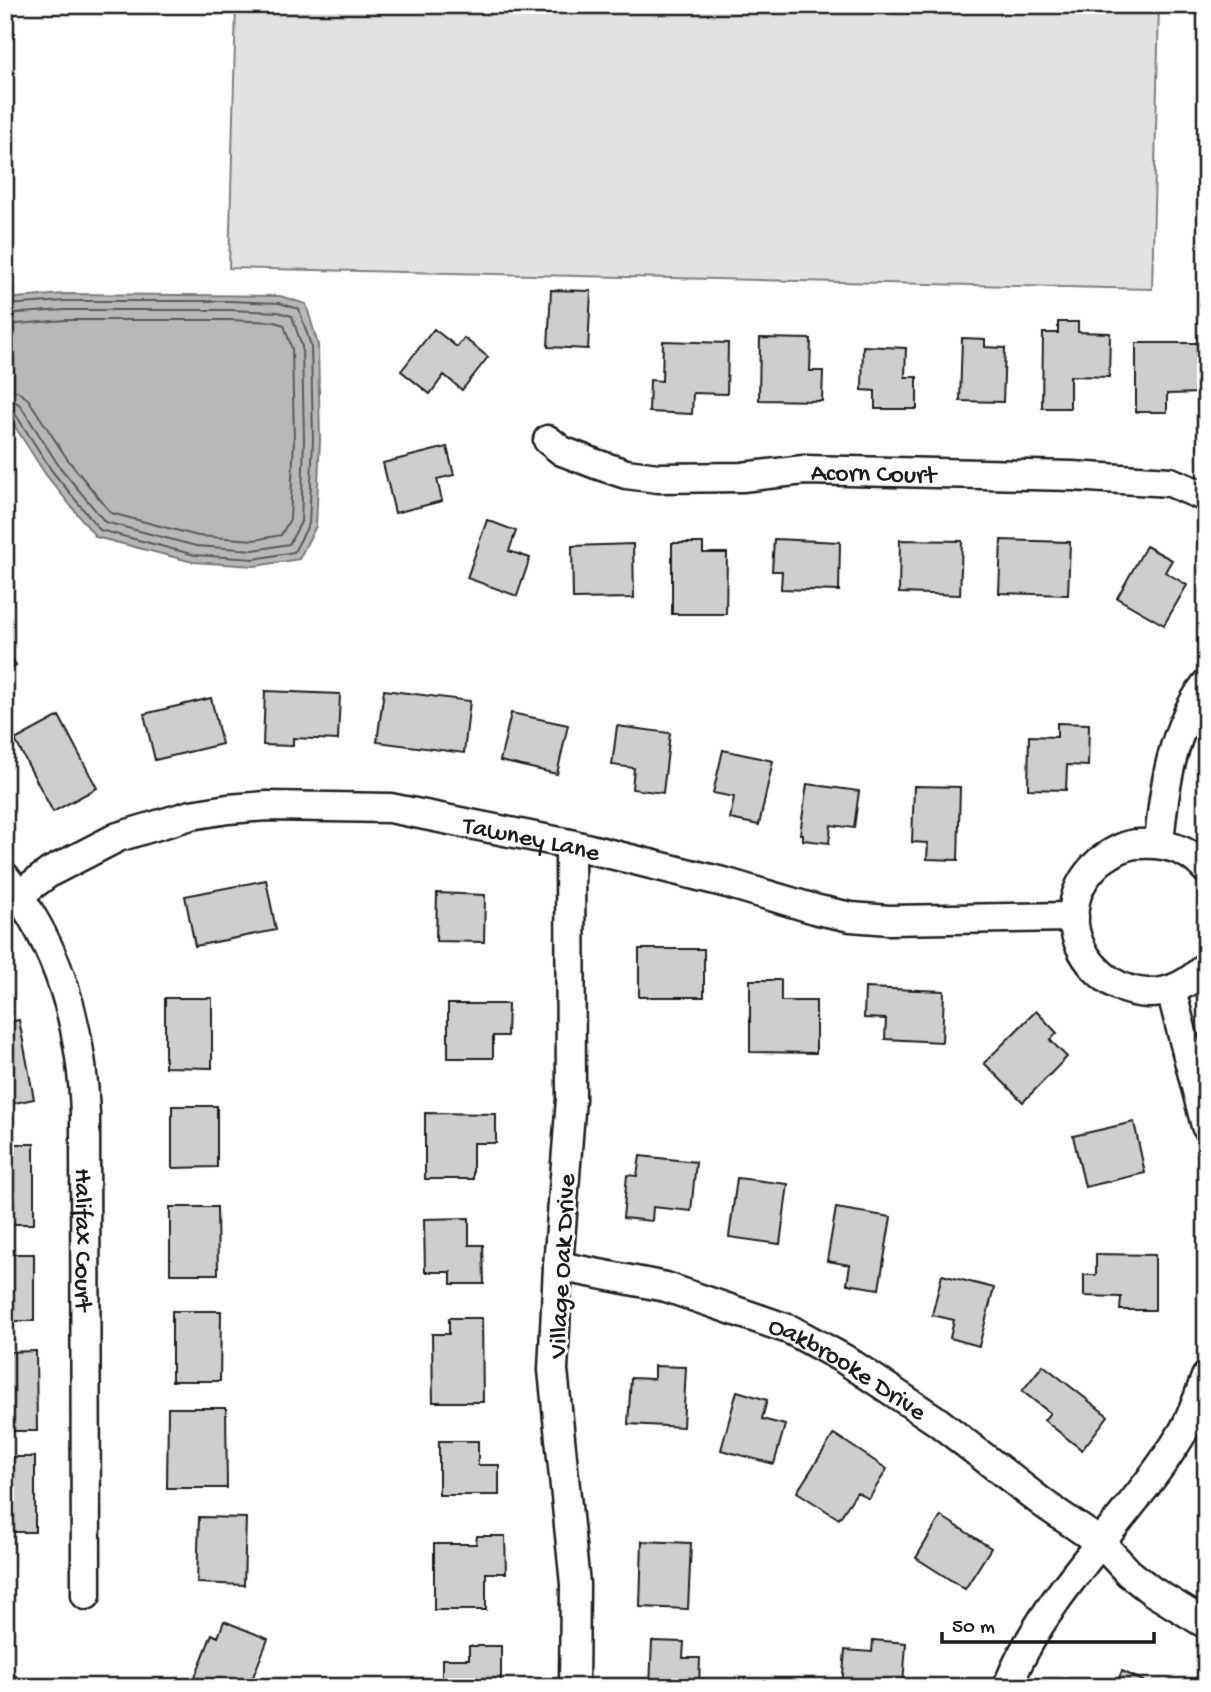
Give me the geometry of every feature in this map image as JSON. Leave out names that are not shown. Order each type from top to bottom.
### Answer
[{"type":"street","name":"Acorn Court","points":[[548,440],[562,451],[596,464],[626,474],[658,478],[742,477],[804,470],[1072,476],[1170,482],[1206,497]]},
{"type":"street","points":[[1159,843],[1175,745],[1188,711],[1206,684]]},
{"type":"street","name":"Tawney Lane","points":[[10,892],[118,837],[191,815],[267,806],[390,808],[570,844],[851,917],[889,920],[1074,917]]},
{"type":"street","points":[[1206,869],[1183,850],[1159,843],[1134,844],[1122,848],[1110,853],[1091,870],[1079,892],[1074,917],[1077,940],[1088,962],[1104,978],[1125,990],[1148,994],[1171,990],[1194,979],[1206,966]]},
{"type":"street","name":"Village Oak Drive","points":[[570,844],[571,1099],[558,1266],[554,1370],[575,1584],[574,1687]]},
{"type":"street","name":"Halifax Court","points":[[10,892],[51,953],[64,983],[80,1048],[84,1081],[86,1595]]},
{"type":"street","points":[[1171,990],[1206,1126]]},
{"type":"street","name":"Oakbrooke Drive","points":[[558,1266],[666,1287],[791,1330],[844,1359],[937,1421],[1044,1504],[1101,1543],[1129,1573],[1152,1591],[1206,1624]]},
{"type":"street","points":[[1009,1683],[1022,1651],[1038,1627],[1121,1515],[1155,1474],[1184,1429],[1206,1377]]},
{"type":"shaded area","points":[[236,5],[1159,5],[1152,289],[229,268]]},
{"type":"water","points":[[64,294],[280,296],[306,304],[318,345],[320,440],[316,526],[299,559],[255,566],[193,562],[96,537],[46,475],[5,411],[5,299]]},
{"type":"building","points":[[551,290],[591,291],[588,349],[548,347]]},
{"type":"building","points":[[1058,322],[1078,322],[1078,332],[1110,333],[1109,377],[1070,376],[1070,408],[1042,408],[1043,333],[1058,333]]},
{"type":"building","points":[[434,329],[457,347],[464,338],[488,357],[462,390],[444,375],[430,394],[401,371]]},
{"type":"building","points":[[760,338],[811,339],[810,371],[823,371],[822,401],[759,400]]},
{"type":"building","points":[[962,338],[985,339],[985,347],[1005,348],[1003,402],[960,401]]},
{"type":"building","points":[[663,341],[728,343],[727,394],[693,393],[692,414],[649,412],[650,380],[662,381]]},
{"type":"building","points":[[1136,343],[1202,343],[1202,393],[1167,394],[1167,412],[1136,412]]},
{"type":"building","points":[[863,346],[906,348],[905,377],[917,377],[917,409],[875,409],[875,391],[862,390]]},
{"type":"building","points":[[447,447],[454,475],[437,479],[442,501],[395,513],[383,463]]},
{"type":"building","points":[[487,520],[516,531],[509,551],[530,558],[517,596],[467,578]]},
{"type":"building","points":[[774,539],[840,542],[839,591],[781,589],[782,571],[772,571]]},
{"type":"building","points":[[900,540],[962,541],[960,595],[899,593]]},
{"type":"building","points":[[1001,540],[1070,542],[1068,595],[999,593]]},
{"type":"building","points":[[672,543],[703,543],[703,553],[727,553],[726,614],[672,614]]},
{"type":"building","points":[[633,544],[634,598],[573,599],[572,546]]},
{"type":"building","points":[[1146,546],[1172,560],[1165,572],[1187,585],[1164,625],[1117,598]]},
{"type":"building","points":[[5,648],[16,665],[5,673]]},
{"type":"building","points":[[384,690],[470,701],[464,753],[377,742]]},
{"type":"building","points":[[265,691],[340,694],[338,740],[293,738],[293,746],[263,745]]},
{"type":"building","points":[[211,698],[222,744],[155,760],[144,714]]},
{"type":"building","points":[[511,713],[568,725],[557,774],[500,761]]},
{"type":"building","points":[[59,716],[97,788],[53,812],[15,740]]},
{"type":"building","points":[[1057,723],[1089,724],[1088,766],[1067,765],[1066,790],[1028,789],[1029,736],[1057,737]]},
{"type":"building","points":[[617,726],[670,733],[663,793],[632,789],[634,768],[612,765]]},
{"type":"building","points":[[723,750],[773,761],[759,825],[730,819],[734,797],[713,793]]},
{"type":"building","points":[[807,784],[859,791],[854,828],[831,825],[829,843],[803,840],[803,834],[800,834]]},
{"type":"building","points":[[914,786],[960,787],[958,860],[927,859],[928,843],[912,842]]},
{"type":"building","points":[[266,880],[276,930],[195,946],[185,896]]},
{"type":"building","points":[[437,893],[485,895],[484,942],[436,941]]},
{"type":"building","points":[[639,949],[704,949],[704,997],[639,997]]},
{"type":"building","points":[[750,980],[781,980],[781,1001],[816,1001],[816,1053],[750,1052]]},
{"type":"building","points":[[865,988],[944,991],[942,1042],[885,1039],[886,1019],[864,1018]]},
{"type":"building","points":[[165,998],[212,998],[212,1068],[165,1067]]},
{"type":"building","points":[[448,1004],[508,1004],[507,1036],[493,1036],[493,1058],[448,1058]]},
{"type":"building","points":[[1036,1011],[1057,1033],[1050,1040],[1067,1057],[1023,1102],[984,1063]]},
{"type":"building","points":[[19,1020],[34,1099],[5,1105],[5,1023]]},
{"type":"building","points":[[172,1106],[217,1106],[217,1167],[172,1168]]},
{"type":"building","points":[[425,1113],[496,1114],[496,1143],[473,1143],[473,1179],[425,1179]]},
{"type":"building","points":[[1134,1122],[1145,1173],[1085,1187],[1073,1136]]},
{"type":"building","points":[[5,1144],[34,1144],[34,1224],[5,1224]]},
{"type":"building","points":[[640,1156],[696,1162],[691,1211],[653,1207],[652,1221],[623,1218],[627,1175],[637,1176]]},
{"type":"building","points":[[737,1178],[788,1184],[780,1244],[729,1237]]},
{"type":"building","points":[[170,1207],[217,1207],[218,1274],[170,1274]]},
{"type":"building","points":[[836,1208],[891,1217],[879,1289],[847,1284],[850,1265],[827,1261]]},
{"type":"building","points":[[469,1218],[469,1245],[483,1245],[484,1284],[451,1284],[451,1272],[425,1272],[424,1219]]},
{"type":"building","points":[[5,1254],[34,1254],[34,1321],[5,1321]]},
{"type":"building","points":[[1096,1254],[1155,1255],[1155,1310],[1120,1310],[1121,1297],[1084,1296],[1084,1275],[1096,1275]]},
{"type":"building","points":[[942,1275],[994,1288],[979,1346],[950,1338],[954,1320],[932,1315]]},
{"type":"building","points":[[172,1311],[221,1311],[220,1381],[172,1381]]},
{"type":"building","points":[[449,1318],[482,1318],[483,1402],[433,1402],[432,1334],[449,1334]]},
{"type":"building","points":[[36,1351],[37,1431],[5,1431],[5,1352]]},
{"type":"building","points":[[1043,1365],[1108,1416],[1082,1450],[1044,1420],[1050,1413],[1022,1391]]},
{"type":"building","points":[[654,1366],[686,1367],[683,1427],[628,1424],[631,1378],[654,1379]]},
{"type":"building","points":[[737,1391],[767,1400],[762,1419],[785,1425],[774,1464],[721,1450]]},
{"type":"building","points":[[168,1408],[226,1408],[227,1488],[167,1488]]},
{"type":"building","points":[[834,1434],[887,1469],[869,1499],[857,1492],[839,1519],[797,1492]]},
{"type":"building","points":[[439,1441],[478,1441],[478,1465],[499,1465],[499,1495],[439,1495]]},
{"type":"building","points":[[5,1457],[35,1457],[35,1532],[5,1532]]},
{"type":"building","points":[[941,1516],[991,1548],[965,1589],[916,1558]]},
{"type":"building","points":[[199,1517],[246,1518],[244,1585],[197,1583]]},
{"type":"building","points":[[477,1536],[505,1536],[506,1573],[486,1573],[486,1610],[434,1610],[434,1544],[476,1544]]},
{"type":"building","points":[[642,1541],[691,1543],[688,1609],[640,1607]]},
{"type":"building","points":[[224,1621],[268,1639],[249,1687],[191,1687],[212,1634],[218,1637]]},
{"type":"building","points":[[873,1640],[906,1643],[903,1686],[842,1687],[845,1650],[872,1652]]},
{"type":"building","points":[[652,1641],[684,1642],[683,1658],[700,1658],[699,1687],[650,1687]]},
{"type":"building","points":[[469,1646],[501,1646],[501,1687],[442,1687],[442,1659],[469,1659]]},
{"type":"building","points":[[5,1667],[29,1687],[5,1687]]},
{"type":"building","points":[[1122,1671],[1156,1687],[1115,1687]]},
{"type":"building","points":[[1159,1681],[1172,1687],[1156,1687]]}]
